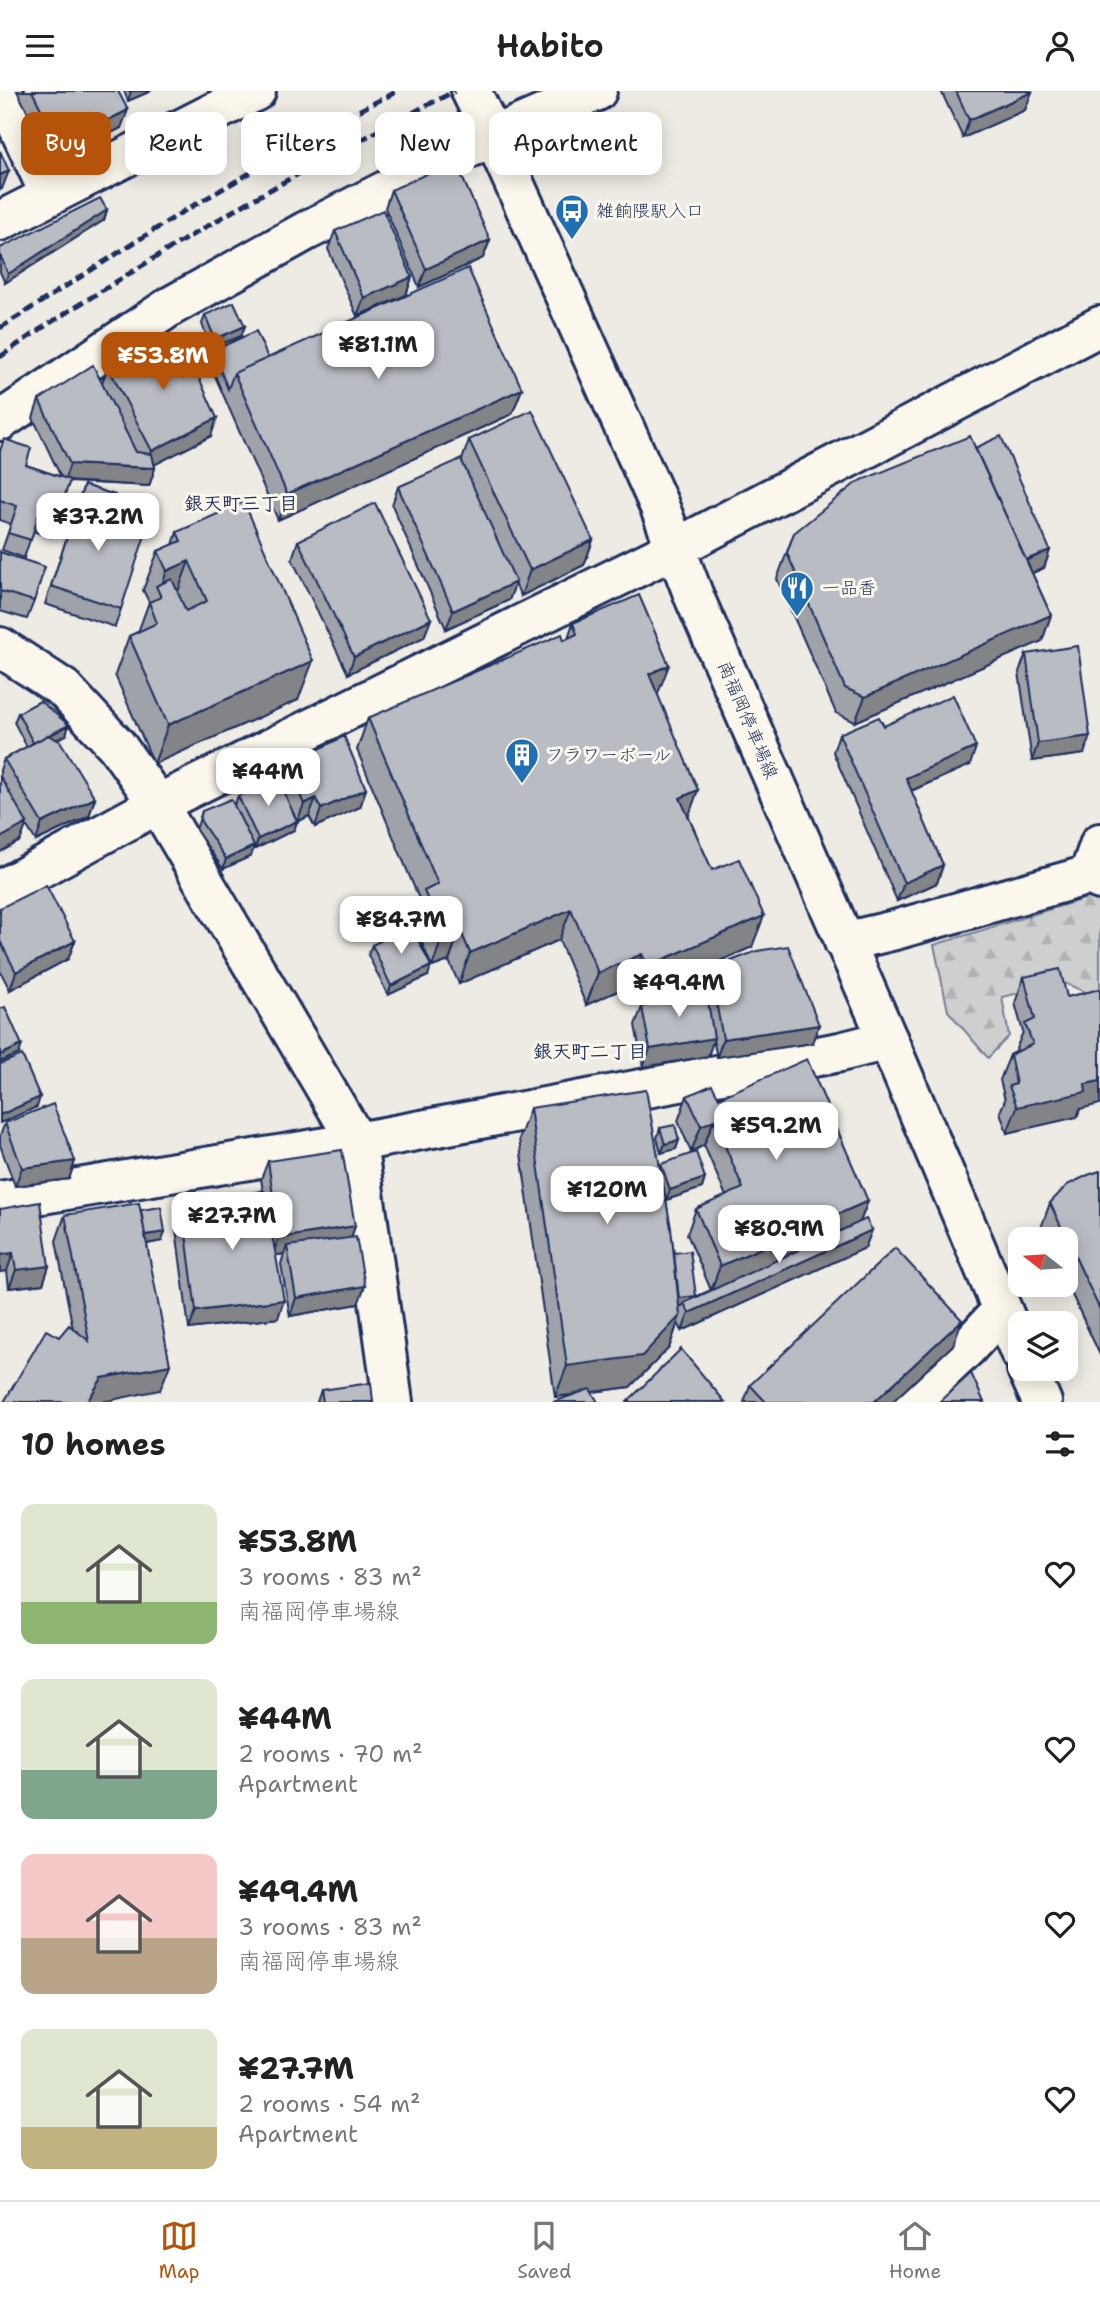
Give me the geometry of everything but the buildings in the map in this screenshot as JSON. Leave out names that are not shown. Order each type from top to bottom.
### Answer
[{"type":"street","points":[[2,91],[50,195]]},
{"type":"street","points":[[0,221],[256,91]]},
{"type":"street","name":"南福岡停車場線","points":[[471,91],[489,128]]},
{"type":"street","points":[[548,112],[597,91]]},
{"type":"street","points":[[0,421],[171,306],[306,231],[489,138]]},
{"type":"street","name":"南福岡停車場線","points":[[511,175],[659,505],[674,549],[888,1040],[1008,1324]]},
{"type":"street","points":[[0,890],[158,804],[674,549],[1100,326]]},
{"type":"street","points":[[0,647],[64,689],[117,746],[158,804],[357,1142],[393,1402]]},
{"type":"street","points":[[844,941],[895,930],[1096,866]]},
{"type":"street","points":[[0,1201],[357,1142],[888,1040]]},
{"type":"street","points":[[910,1402],[967,1348],[1002,1310]]},
{"type":"street","points":[[1032,1381],[1042,1402]]},
{"type":"green space","points":[[1100,894],[1100,998],[1064,983],[1002,997],[1009,1036],[988,1058],[948,1011],[934,945]]},
{"type":"railway","points":[[0,328],[184,211],[356,112],[398,91]]},
{"type":"railway","points":[[0,357],[72,309],[241,206],[455,91]]},
{"type":"place","name":"雑餉隈駅入口","points":[[572,241]]},
{"type":"place","name":"一品香","points":[[797,618]]},
{"type":"place","name":"フラワーボール","points":[[522,785]]},
{"type":"district","name":"銀天町三丁目","points":[[241,503]]},
{"type":"district","name":"銀天町二丁目","points":[[590,1051]]}]
